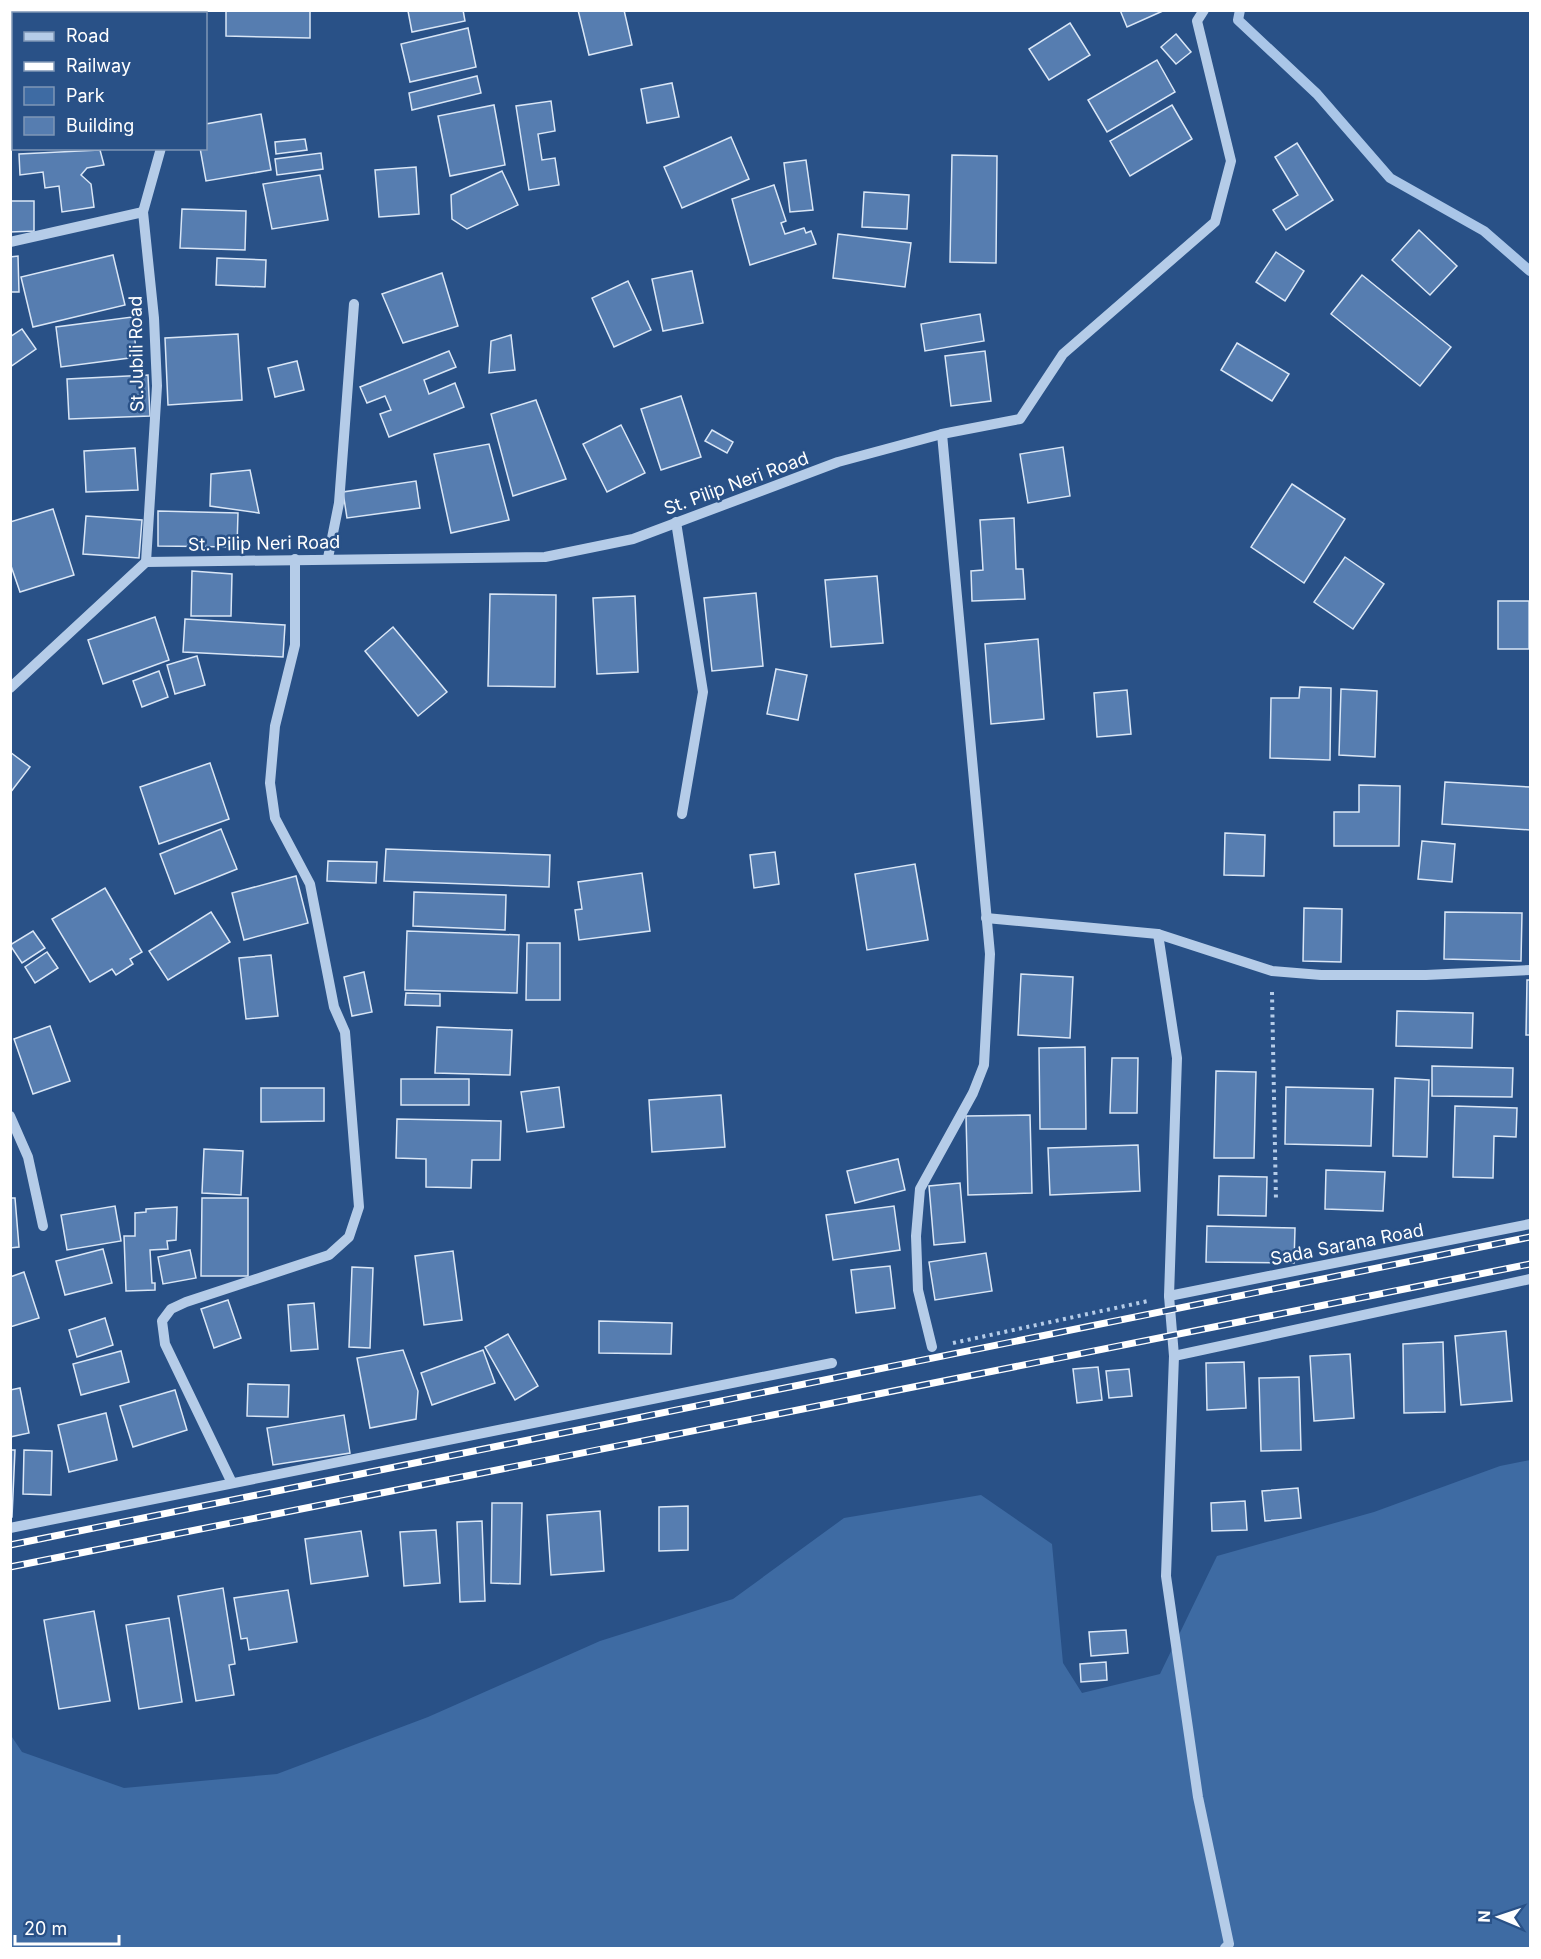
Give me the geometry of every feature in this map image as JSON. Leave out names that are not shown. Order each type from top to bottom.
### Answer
[{"type":"street","name":"St. Pilip Neri Road","points":[[146,562],[545,557],[633,539],[838,462],[942,434],[1020,419],[1063,354],[1215,222],[1231,161],[1197,21],[1204,10]]},
{"type":"street","name":"St.Jubili Road","points":[[146,562],[157,386],[154,318],[143,212],[160,150]]},
{"type":"street","points":[[10,242],[143,212]]},
{"type":"street","points":[[328,558],[339,503],[354,304]]},
{"type":"street","points":[[932,1347],[918,1290],[916,1236],[920,1190],[974,1093],[984,1065],[990,954],[942,434]]},
{"type":"street","points":[[676,522],[703,692],[682,814]]},
{"type":"street","points":[[232,1483],[165,1344],[162,1321],[171,1309],[186,1302],[329,1255],[349,1237],[359,1208],[345,1032],[334,1007],[310,884],[275,818],[270,783],[275,726],[295,645],[295,559]]},
{"type":"street","points":[[10,688],[146,562]]},
{"type":"street","points":[[986,918],[1158,933],[1272,970],[1321,975],[1426,975],[1530,970]]},
{"type":"street","points":[[1158,933],[1177,1058],[1169,1296],[1174,1356],[1166,1576],[1198,1797],[1229,1944],[1225,1948]]},
{"type":"street","points":[[10,1116],[28,1157],[43,1226]]},
{"type":"street","name":"Sada Sarana Road","points":[[1169,1296],[1530,1224]]},
{"type":"street","points":[[1174,1356],[1530,1279]]},
{"type":"street","points":[[10,1528],[832,1363]]},
{"type":"path","points":[[1272,970],[1276,1201]]},
{"type":"path","points":[[932,1347],[1169,1296]]},
{"type":"green space","points":[[1530,1460],[1530,1948],[11,1948],[10,1734],[22,1752],[124,1788],[277,1774],[428,1717],[600,1641],[733,1599],[844,1518],[981,1495],[1052,1544],[1063,1663],[1082,1693],[1160,1674],[1217,1556],[1374,1512],[1500,1466]]},
{"type":"building","points":[[25,10],[55,10],[55,12],[25,12]]},
{"type":"building","points":[[61,10],[122,10],[148,12],[60,12]]},
{"type":"building","points":[[226,10],[310,10],[310,38],[226,36]]},
{"type":"building","points":[[463,10],[465,21],[412,32],[408,11]]},
{"type":"building","points":[[578,10],[624,10],[632,45],[589,55]]},
{"type":"building","points":[[1120,10],[1165,10],[1127,27]]},
{"type":"building","points":[[1070,23],[1090,55],[1049,80],[1029,49]]},
{"type":"building","points":[[468,28],[476,67],[410,82],[401,44]]},
{"type":"building","points":[[1176,34],[1191,52],[1176,64],[1161,47]]},
{"type":"building","points":[[10,48],[12,48],[12,87],[10,87]]},
{"type":"building","points":[[1157,60],[1175,92],[1107,132],[1088,100]]},
{"type":"building","points":[[477,76],[481,93],[412,110],[409,93]]},
{"type":"building","points":[[672,83],[679,117],[647,123],[641,89]]},
{"type":"building","points":[[10,98],[12,98],[12,128],[10,128]]},
{"type":"building","points":[[551,101],[555,131],[538,134],[542,160],[555,158],[559,185],[529,190],[516,106]]},
{"type":"building","points":[[494,105],[505,165],[450,176],[438,116]]},
{"type":"building","points":[[1172,105],[1192,139],[1130,176],[1110,141]]},
{"type":"building","points":[[261,114],[271,170],[206,181],[200,150],[207,150],[207,124]]},
{"type":"building","points":[[731,137],[749,179],[682,208],[664,167]]},
{"type":"building","points":[[305,139],[307,150],[276,154],[275,142]]},
{"type":"building","points":[[1297,143],[1333,200],[1286,230],[1273,210],[1298,195],[1275,157]]},
{"type":"building","points":[[100,150],[104,165],[87,168],[81,175],[91,184],[94,207],[62,212],[59,186],[45,188],[43,172],[20,175],[19,154]]},
{"type":"building","points":[[321,153],[323,169],[277,175],[275,159]]},
{"type":"building","points":[[952,155],[997,156],[996,263],[950,262]]},
{"type":"building","points":[[806,160],[813,210],[790,212],[784,163]]},
{"type":"building","points":[[416,167],[419,214],[379,217],[375,170]]},
{"type":"building","points":[[502,171],[518,205],[467,229],[452,219],[451,195]]},
{"type":"building","points":[[320,175],[328,220],[272,229],[263,184]]},
{"type":"building","points":[[774,185],[786,221],[781,223],[785,234],[804,228],[806,233],[811,231],[816,244],[750,265],[732,199]]},
{"type":"building","points":[[864,192],[909,195],[907,229],[862,227]]},
{"type":"building","points":[[10,201],[34,201],[34,231],[10,232]]},
{"type":"building","points":[[182,209],[246,211],[245,250],[180,248]]},
{"type":"building","points":[[1419,230],[1457,266],[1430,295],[1392,260]]},
{"type":"building","points":[[838,234],[911,243],[905,287],[833,278]]},
{"type":"building","points":[[1276,252],[1304,271],[1285,301],[1256,282]]},
{"type":"building","points":[[113,255],[125,305],[33,327],[21,277]]},
{"type":"building","points":[[18,256],[19,292],[10,292],[10,257]]},
{"type":"building","points":[[217,258],[266,260],[265,287],[216,285]]},
{"type":"building","points":[[692,271],[703,323],[663,331],[652,279]]},
{"type":"building","points":[[442,273],[458,326],[403,343],[382,294]]},
{"type":"building","points":[[1362,275],[1451,347],[1420,386],[1331,314]]},
{"type":"building","points":[[628,281],[651,330],[614,347],[592,298]]},
{"type":"building","points":[[980,314],[984,341],[925,351],[921,324]]},
{"type":"building","points":[[132,317],[137,357],[61,367],[56,327]]},
{"type":"building","points":[[22,329],[36,349],[10,367],[10,337]]},
{"type":"building","points":[[238,334],[242,400],[168,405],[165,338]]},
{"type":"building","points":[[511,335],[515,370],[489,373],[491,341]]},
{"type":"building","points":[[1237,343],[1289,374],[1272,401],[1221,370]]},
{"type":"building","points":[[449,351],[456,367],[424,380],[429,394],[455,383],[464,407],[389,437],[380,414],[391,410],[385,396],[367,403],[360,387]]},
{"type":"building","points":[[985,351],[991,401],[951,406],[945,356]]},
{"type":"building","points":[[297,361],[304,390],[275,397],[268,368]]},
{"type":"building","points":[[148,375],[150,416],[69,419],[67,379]]},
{"type":"building","points":[[681,396],[701,457],[661,470],[641,409]]},
{"type":"building","points":[[536,400],[566,479],[513,496],[491,414]]},
{"type":"building","points":[[621,425],[645,473],[607,492],[583,444]]},
{"type":"building","points":[[712,430],[733,442],[727,453],[705,441]]},
{"type":"building","points":[[489,444],[509,520],[451,533],[434,454]]},
{"type":"building","points":[[1063,447],[1070,496],[1028,503],[1020,454]]},
{"type":"building","points":[[135,448],[138,490],[86,492],[84,451]]},
{"type":"building","points":[[250,470],[259,513],[210,506],[211,474]]},
{"type":"building","points":[[416,481],[420,508],[347,518],[343,492]]},
{"type":"building","points":[[1292,484],[1345,519],[1304,583],[1251,547]]},
{"type":"building","points":[[53,509],[74,575],[20,592],[10,563],[10,522]]},
{"type":"building","points":[[158,511],[238,513],[237,547],[158,546]]},
{"type":"building","points":[[86,516],[142,520],[139,558],[83,554]]},
{"type":"building","points":[[1014,518],[1016,569],[1023,569],[1025,599],[972,601],[971,571],[983,570],[980,520]]},
{"type":"building","points":[[1345,557],[1384,584],[1353,629],[1314,602]]},
{"type":"building","points":[[192,571],[232,574],[231,616],[191,616]]},
{"type":"building","points":[[877,576],[883,643],[831,647],[825,580]]},
{"type":"building","points":[[756,593],[763,666],[712,671],[704,598]]},
{"type":"building","points":[[490,594],[556,595],[555,687],[488,686]]},
{"type":"building","points":[[635,596],[638,672],[597,674],[593,598]]},
{"type":"building","points":[[1498,601],[1529,601],[1529,649],[1498,649]]},
{"type":"building","points":[[155,617],[169,660],[103,684],[88,640]]},
{"type":"building","points":[[185,619],[285,625],[283,657],[183,652]]},
{"type":"building","points":[[393,627],[447,692],[418,716],[365,651]]},
{"type":"building","points":[[1038,639],[1044,719],[991,724],[985,644]]},
{"type":"building","points":[[197,656],[205,685],[175,694],[167,665]]},
{"type":"building","points":[[776,669],[807,675],[798,720],[767,714]]},
{"type":"building","points":[[159,671],[168,697],[142,707],[133,681]]},
{"type":"building","points":[[1300,687],[1331,688],[1330,760],[1270,758],[1271,698],[1299,698]]},
{"type":"building","points":[[1341,689],[1377,691],[1375,757],[1339,755]]},
{"type":"building","points":[[1127,690],[1131,734],[1097,737],[1094,693]]},
{"type":"building","points":[[10,752],[30,767],[10,793]]},
{"type":"building","points":[[210,763],[229,819],[159,844],[140,787]]},
{"type":"building","points":[[1445,782],[1530,787],[1530,830],[1442,824]]},
{"type":"building","points":[[1359,785],[1400,786],[1399,846],[1334,846],[1334,812],[1359,812]]},
{"type":"building","points":[[221,829],[237,869],[175,894],[160,854]]},
{"type":"building","points":[[1225,833],[1265,835],[1264,876],[1224,875]]},
{"type":"building","points":[[1422,841],[1455,844],[1452,882],[1418,879]]},
{"type":"building","points":[[386,849],[550,855],[549,887],[384,881]]},
{"type":"building","points":[[775,852],[779,884],[754,888],[750,855]]},
{"type":"building","points":[[328,861],[377,862],[376,883],[327,881]]},
{"type":"building","points":[[915,864],[928,940],[867,950],[855,874]]},
{"type":"building","points":[[642,873],[650,931],[579,940],[575,910],[582,909],[578,882]]},
{"type":"building","points":[[296,876],[308,923],[244,940],[232,893]]},
{"type":"building","points":[[105,888],[142,952],[130,959],[133,964],[116,975],[112,969],[90,982],[52,919]]},
{"type":"building","points":[[414,892],[506,895],[505,930],[413,926]]},
{"type":"building","points":[[1304,908],[1342,909],[1341,962],[1303,961]]},
{"type":"building","points":[[211,912],[230,942],[168,980],[149,951]]},
{"type":"building","points":[[1445,912],[1522,913],[1521,961],[1444,959]]},
{"type":"building","points":[[33,931],[45,948],[22,963],[10,945]]},
{"type":"building","points":[[407,931],[519,935],[517,993],[405,990]]},
{"type":"building","points":[[527,943],[560,943],[560,1000],[526,1000]]},
{"type":"building","points":[[47,952],[58,968],[35,983],[25,967]]},
{"type":"building","points":[[271,955],[278,1016],[246,1019],[239,958]]},
{"type":"building","points":[[364,972],[372,1012],[352,1016],[344,977]]},
{"type":"building","points":[[1021,974],[1073,977],[1070,1038],[1018,1035]]},
{"type":"building","points":[[1527,980],[1530,980],[1530,1035],[1526,1035]]},
{"type":"building","points":[[406,993],[440,994],[440,1006],[405,1005]]},
{"type":"building","points":[[1397,1011],[1473,1013],[1472,1048],[1396,1046]]},
{"type":"building","points":[[50,1026],[70,1081],[33,1094],[14,1039]]},
{"type":"building","points":[[437,1027],[512,1030],[510,1075],[435,1073]]},
{"type":"building","points":[[1085,1047],[1086,1129],[1040,1129],[1039,1048]]},
{"type":"building","points":[[1112,1058],[1138,1058],[1137,1113],[1110,1113]]},
{"type":"building","points":[[1432,1066],[1513,1068],[1512,1097],[1432,1096]]},
{"type":"building","points":[[1216,1071],[1256,1072],[1254,1158],[1214,1158]]},
{"type":"building","points":[[1395,1078],[1429,1080],[1427,1157],[1393,1156]]},
{"type":"building","points":[[401,1079],[469,1079],[469,1105],[401,1105]]},
{"type":"building","points":[[559,1087],[564,1127],[527,1132],[521,1092]]},
{"type":"building","points":[[1286,1087],[1373,1089],[1371,1146],[1285,1144]]},
{"type":"building","points":[[261,1088],[324,1088],[324,1121],[261,1122]]},
{"type":"building","points":[[721,1095],[725,1147],[652,1152],[649,1100]]},
{"type":"building","points":[[1455,1106],[1517,1108],[1516,1137],[1494,1136],[1493,1178],[1453,1177]]},
{"type":"building","points":[[1030,1115],[1032,1193],[968,1195],[966,1116]]},
{"type":"building","points":[[397,1119],[501,1121],[500,1160],[472,1160],[471,1188],[426,1187],[426,1159],[396,1158]]},
{"type":"building","points":[[1138,1145],[1140,1191],[1050,1195],[1048,1148]]},
{"type":"building","points":[[204,1149],[243,1151],[241,1195],[202,1193]]},
{"type":"building","points":[[898,1159],[905,1190],[855,1203],[847,1171]]},
{"type":"building","points":[[1326,1170],[1385,1172],[1383,1211],[1325,1209]]},
{"type":"building","points":[[1219,1176],[1267,1177],[1266,1216],[1218,1215]]},
{"type":"building","points":[[960,1183],[965,1242],[934,1245],[929,1186]]},
{"type":"building","points":[[10,1198],[15,1198],[19,1247],[10,1248]]},
{"type":"building","points":[[202,1198],[248,1198],[248,1276],[201,1276]]},
{"type":"building","points":[[115,1206],[121,1241],[67,1250],[61,1215]]},
{"type":"building","points":[[894,1206],[900,1250],[833,1260],[826,1215]]},
{"type":"building","points":[[177,1207],[176,1240],[167,1241],[168,1249],[150,1250],[152,1283],[155,1283],[155,1290],[126,1291],[124,1236],[135,1236],[135,1213],[146,1212],[146,1209]]},
{"type":"building","points":[[1207,1226],[1295,1228],[1294,1263],[1206,1262]]},
{"type":"building","points":[[103,1249],[112,1283],[65,1295],[56,1261]]},
{"type":"building","points":[[190,1250],[196,1278],[163,1284],[158,1257]]},
{"type":"building","points":[[453,1251],[462,1320],[424,1325],[415,1256]]},
{"type":"building","points":[[986,1253],[992,1291],[935,1300],[929,1262]]},
{"type":"building","points":[[890,1266],[895,1308],[856,1313],[851,1270]]},
{"type":"building","points":[[352,1267],[373,1268],[370,1348],[349,1347]]},
{"type":"building","points":[[24,1272],[39,1318],[10,1327],[10,1277]]},
{"type":"building","points":[[228,1300],[241,1338],[214,1348],[201,1309]]},
{"type":"building","points":[[314,1303],[318,1349],[291,1351],[288,1305]]},
{"type":"building","points":[[105,1318],[113,1345],[77,1357],[69,1330]]},
{"type":"building","points":[[599,1321],[672,1323],[671,1354],[599,1353]]},
{"type":"building","points":[[1506,1331],[1512,1401],[1461,1405],[1455,1336]]},
{"type":"building","points":[[508,1334],[538,1386],[515,1400],[485,1347]]},
{"type":"building","points":[[1443,1342],[1445,1412],[1404,1413],[1403,1344]]},
{"type":"building","points":[[403,1350],[418,1391],[416,1419],[370,1428],[357,1358]]},
{"type":"building","points":[[483,1350],[495,1383],[432,1405],[421,1373]]},
{"type":"building","points":[[121,1351],[129,1382],[81,1395],[73,1364]]},
{"type":"building","points":[[1350,1354],[1354,1418],[1314,1421],[1310,1356]]},
{"type":"building","points":[[1244,1362],[1246,1408],[1207,1410],[1206,1363]]},
{"type":"building","points":[[1098,1367],[1102,1400],[1077,1403],[1073,1369]]},
{"type":"building","points":[[1129,1369],[1132,1396],[1109,1398],[1106,1371]]},
{"type":"building","points":[[1299,1377],[1301,1450],[1261,1451],[1259,1378]]},
{"type":"building","points":[[248,1384],[289,1385],[288,1417],[247,1416]]},
{"type":"building","points":[[20,1388],[29,1433],[10,1437],[10,1390]]},
{"type":"building","points":[[175,1390],[187,1430],[133,1447],[120,1406]]},
{"type":"building","points":[[106,1413],[117,1460],[69,1472],[58,1425]]},
{"type":"building","points":[[344,1415],[350,1453],[273,1465],[267,1428]]},
{"type":"building","points":[[10,1450],[15,1450],[12,1517],[10,1517]]},
{"type":"building","points":[[24,1450],[52,1451],[51,1495],[23,1494]]},
{"type":"building","points":[[1298,1488],[1301,1518],[1265,1521],[1262,1491]]},
{"type":"building","points":[[1245,1501],[1247,1530],[1212,1531],[1211,1503]]},
{"type":"building","points":[[492,1503],[522,1503],[520,1584],[491,1583]]},
{"type":"building","points":[[688,1506],[688,1550],[659,1551],[659,1507]]},
{"type":"building","points":[[600,1511],[604,1571],[551,1575],[547,1515]]},
{"type":"building","points":[[482,1521],[485,1601],[460,1602],[457,1522]]},
{"type":"building","points":[[436,1530],[440,1583],[404,1586],[400,1532]]},
{"type":"building","points":[[361,1531],[368,1576],[311,1584],[305,1539]]},
{"type":"building","points":[[223,1588],[235,1664],[229,1665],[234,1695],[196,1701],[178,1596]]},
{"type":"building","points":[[288,1590],[297,1642],[249,1650],[247,1638],[241,1639],[234,1598]]},
{"type":"building","points":[[94,1611],[110,1701],[59,1709],[44,1620]]},
{"type":"building","points":[[169,1618],[182,1702],[139,1709],[126,1625]]},
{"type":"building","points":[[1126,1630],[1128,1653],[1091,1656],[1089,1632]]},
{"type":"building","points":[[1106,1662],[1107,1680],[1081,1682],[1080,1664]]},
{"type":"waterway","points":[[1240,10],[1238,20],[1317,94],[1390,178],[1484,231],[1530,271]]},
{"type":"railway","points":[[10,1545],[1530,1237]]},
{"type":"railway","points":[[10,1567],[1530,1264]]}]
